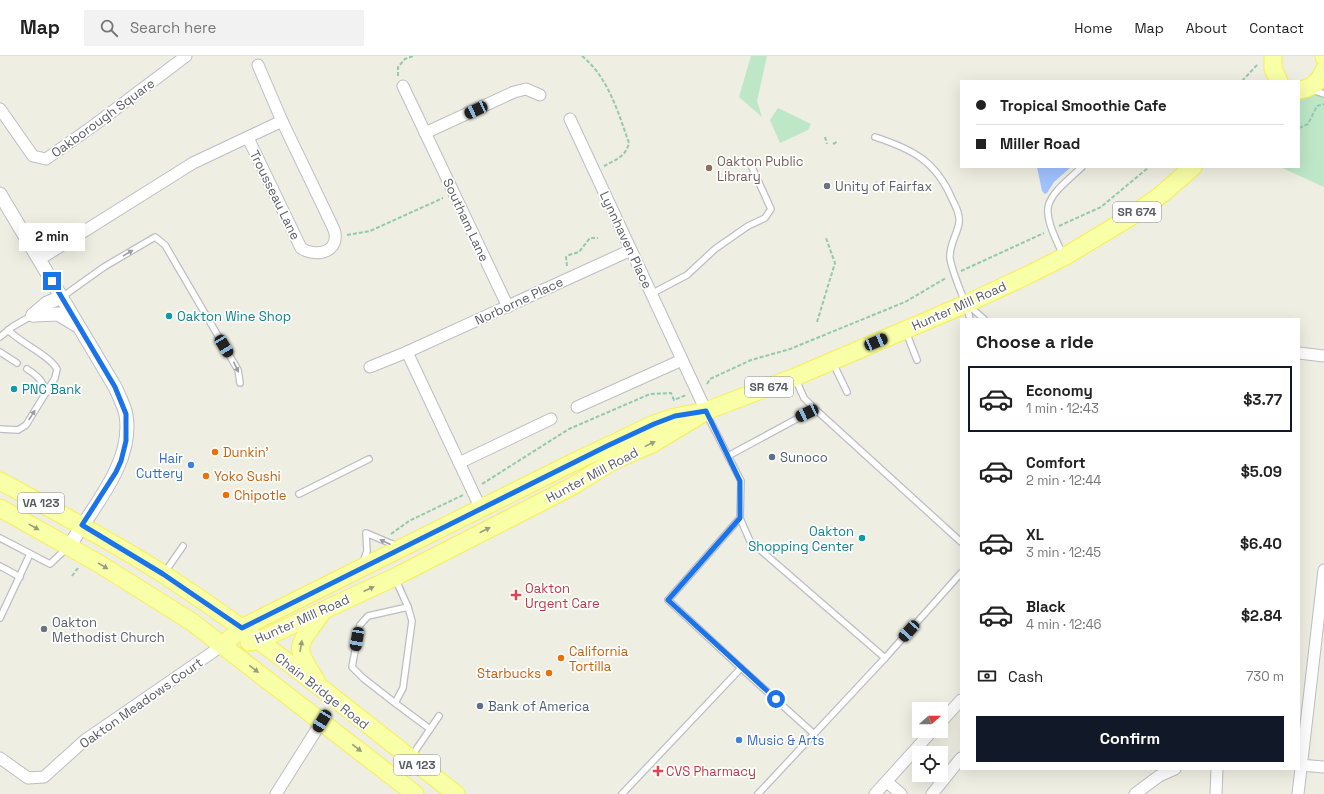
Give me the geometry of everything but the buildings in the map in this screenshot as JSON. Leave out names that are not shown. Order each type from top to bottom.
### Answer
[{"type":"main road","points":[[1265,80],[1271,64]]},
{"type":"main road","points":[[1302,89],[1316,83],[1324,70]]},
{"type":"main road","name":"Hunter Mill Road","points":[[223,645],[258,641],[395,577],[533,494],[654,424],[675,416],[706,411],[795,377],[905,330],[968,311],[1064,257],[1132,216],[1162,194],[1192,168]]},
{"type":"main road","name":"Chain Bridge Road","points":[[0,481],[82,525],[163,574],[242,628],[456,794]]},
{"type":"main road","name":"Hunter Mill Road","points":[[223,645],[242,628],[481,509],[533,494]]},
{"type":"main road","name":"Chain Bridge Road","points":[[0,508],[69,546],[148,593],[192,622],[415,794]]},
{"type":"main road","points":[[322,611],[301,642],[300,653],[324,692]]},
{"type":"street","name":"Oakborough Square","points":[[0,110],[4,124],[33,156],[46,159],[94,126],[186,56]]},
{"type":"street","name":"Trousseau Lane","points":[[248,138],[301,248],[307,252],[318,254],[328,250],[333,245],[335,234],[282,121],[258,65]]},
{"type":"street","name":"Southam Lane","points":[[403,86],[508,307]]},
{"type":"street","points":[[425,133],[514,92],[526,89],[540,95]]},
{"type":"street","name":"Lynnhaven Place","points":[[570,119],[706,411]]},
{"type":"street","name":"Trousseau Lane","points":[[40,259],[193,163],[282,121]]},
{"type":"street","points":[[0,194],[40,259],[123,403],[127,429],[125,447],[116,472],[69,546]]},
{"type":"street","name":"Norborne Place","points":[[370,367],[508,307],[631,250]]},
{"type":"street","points":[[33,315],[47,303],[62,297]]},
{"type":"street","points":[[33,315],[58,314],[79,326]]},
{"type":"street","points":[[407,352],[481,509]]},
{"type":"street","points":[[1300,353],[1324,356]]},
{"type":"street","points":[[577,407],[682,360]]},
{"type":"street","points":[[459,463],[551,419]]},
{"type":"street","points":[[1324,570],[1300,765],[1324,767]]},
{"type":"street","name":"Oakton Meadows Court","points":[[0,758],[28,778],[44,777],[85,740],[223,645]]},
{"type":"street","points":[[948,714],[960,701]]},
{"type":"street","points":[[276,794],[322,721]]},
{"type":"street","points":[[875,794],[926,738]]},
{"type":"street","points":[[932,794],[960,759]]},
{"type":"street","points":[[1135,794],[1159,776],[1173,770]]},
{"type":"street","points":[[1216,794],[1217,770]]},
{"type":"street","points":[[1298,794],[1300,770]]},
{"type":"street","points":[[887,782],[901,794]]},
{"type":"lane","points":[[1302,89],[1324,94]]},
{"type":"lane","points":[[875,137],[901,146],[924,160],[938,174],[947,188],[958,212],[959,222],[951,246],[950,258],[968,311],[982,318]]},
{"type":"lane","points":[[651,294],[687,276],[715,249],[748,226],[765,218],[772,208],[750,164]]},
{"type":"lane","points":[[1064,257],[1049,226],[1048,205],[1061,186],[1081,168]]},
{"type":"lane","points":[[62,297],[95,273],[155,236],[165,245],[238,370],[240,382]]},
{"type":"lane","points":[[0,337],[8,330],[33,315]]},
{"type":"lane","points":[[0,429],[18,430],[26,425],[55,378],[57,369],[53,362],[17,339],[8,330]]},
{"type":"lane","points":[[905,330],[917,360]]},
{"type":"lane","points":[[0,352],[17,363]]},
{"type":"lane","points":[[832,361],[847,392]]},
{"type":"lane","points":[[27,369],[36,374],[43,383],[46,393]]},
{"type":"lane","points":[[795,377],[804,398],[960,541]]},
{"type":"lane","points":[[728,456],[816,409]]},
{"type":"lane","points":[[706,411],[740,481],[740,518],[750,541],[885,658]]},
{"type":"lane","points":[[299,494],[369,459]]},
{"type":"lane","points":[[740,518],[668,600],[814,734]]},
{"type":"lane","points":[[361,569],[367,551],[366,533],[372,534],[386,543],[405,547]]},
{"type":"lane","points":[[0,538],[50,564],[69,546]]},
{"type":"lane","points":[[163,574],[183,546]]},
{"type":"lane","points":[[0,618],[30,554]]},
{"type":"lane","points":[[0,566],[20,577]]},
{"type":"lane","points":[[758,794],[885,658],[960,574]]},
{"type":"lane","points":[[395,577],[408,607],[412,621],[403,688],[395,703]]},
{"type":"lane","points":[[408,607],[368,616],[360,626],[352,667],[363,678],[430,729]]},
{"type":"lane","points":[[622,794],[741,668]]},
{"type":"lane","points":[[410,759],[439,716]]},
{"type":"path","points":[[403,86],[398,75],[398,67],[405,59],[412,56]]},
{"type":"path","points":[[582,56],[592,64],[609,90],[629,143],[627,151],[617,160],[602,166]]},
{"type":"path","points":[[1244,80],[1271,64]]},
{"type":"path","points":[[1300,128],[1308,124],[1317,106],[1324,104]]},
{"type":"path","points":[[825,137],[827,144]]},
{"type":"path","points":[[833,144],[837,142]]},
{"type":"path","points":[[346,235],[370,231],[446,197]]},
{"type":"path","points":[[567,266],[566,257],[579,252],[590,238],[598,238]]},
{"type":"path","points":[[817,322],[835,264],[826,238]]},
{"type":"path","points":[[704,389],[710,380],[751,360],[790,349],[905,302],[945,279]]},
{"type":"path","points":[[481,484],[568,429],[650,394],[671,393],[674,400]]},
{"type":"path","points":[[387,537],[409,521],[463,495]]},
{"type":"path","points":[[72,576],[78,568]]},
{"type":"green space","points":[[751,56],[767,56],[757,101],[762,117],[739,97]]},
{"type":"green space","points":[[1324,83],[1324,187],[1282,168],[1300,168],[1300,95]]},
{"type":"green space","points":[[778,108],[811,124],[808,130],[780,143],[770,120]]},
{"type":"water","points":[[1037,168],[1070,168],[1054,182],[1047,193],[1045,194],[1042,191]]},
{"type":"place","name":"Oakton Public Library","points":[[709,168]]},
{"type":"place","name":"Unity of Fairfax","points":[[827,186]]},
{"type":"place","name":"Oakton Wine Shop","points":[[169,316]]},
{"type":"place","name":"PNC Bank","points":[[14,389]]},
{"type":"place","name":"Dunkin'","points":[[215,452]]},
{"type":"place","name":"Sunoco","points":[[772,457]]},
{"type":"place","name":"Hair Cuttery","points":[[191,465]]},
{"type":"place","name":"Yoko Sushi","points":[[206,476]]},
{"type":"place","name":"Chipotle","points":[[226,495]]},
{"type":"place","name":"Oakton Shopping Center","points":[[862,538]]},
{"type":"place","name":"Oakton Urgent Care","points":[[516,595]]},
{"type":"place","name":"Oakton Methodist Church","points":[[44,629]]},
{"type":"place","name":"California Tortilla","points":[[561,658]]},
{"type":"place","name":"Starbucks","points":[[549,673]]},
{"type":"place","name":"Bank of America","points":[[480,706]]},
{"type":"place","name":"Music & Arts","points":[[739,740]]},
{"type":"place","name":"CVS Pharmacy","points":[[658,771]]},
{"type":"route","points":[[52,281],[115,387],[123,403],[126,414],[126,441],[121,461],[116,472],[82,525],[163,574],[242,628],[570,464],[654,424],[675,416],[706,411],[740,481],[740,518],[668,600],[776,699]]}]
